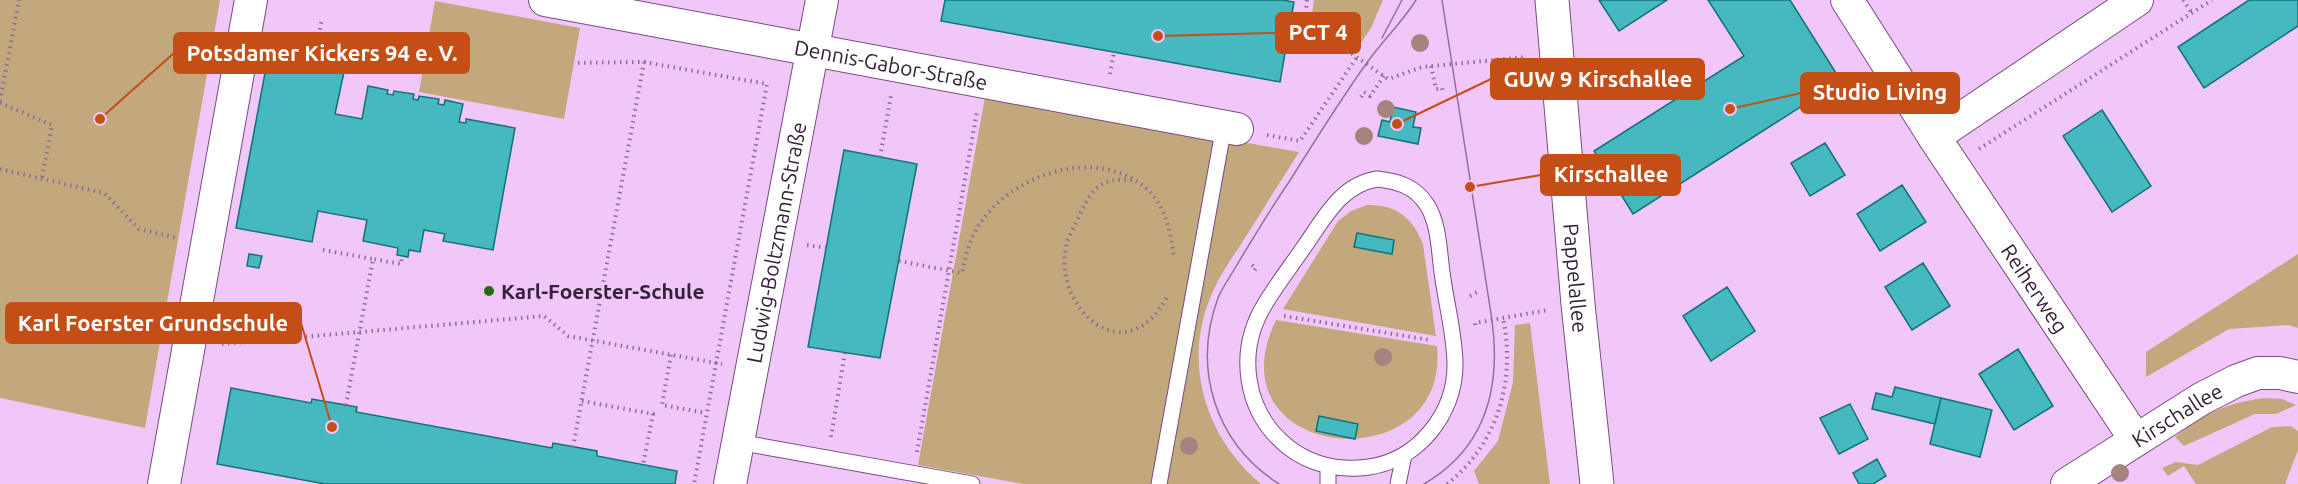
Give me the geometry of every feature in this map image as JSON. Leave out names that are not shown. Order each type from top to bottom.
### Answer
[{"type":"street","points":[[164,484],[251,0]]},
{"type":"street","name":"Dennis-Gabor-Straße","points":[[545,0],[1231,128]]},
{"type":"street","name":"Ludwig-Boltzmann-Straße","points":[[730,484],[822,0]]},
{"type":"street","name":"Pappelallee","points":[[1552,0],[1597,484]]},
{"type":"street","name":"Reiherweg","points":[[1847,0],[1934,137],[2136,440]]},
{"type":"street","points":[[1934,137],[2137,0]]},
{"type":"street","name":"Kirschallee","points":[[2067,484],[2201,399],[2236,381],[2258,373],[2280,373],[2298,377]]},
{"type":"lane","points":[[1159,484],[1231,128]]},
{"type":"lane","points":[[1393,180],[1418,193],[1433,216],[1452,337],[1455,366],[1446,407],[1429,434],[1404,455],[1367,468],[1328,466],[1302,457],[1278,439],[1255,405],[1247,368],[1248,350],[1264,305],[1337,199],[1353,185],[1366,181],[1393,180]]},
{"type":"lane","points":[[738,442],[972,484]]},
{"type":"lane","points":[[1398,484],[1404,455]]},
{"type":"lane","points":[[1328,466],[1328,484]]},
{"type":"path","points":[[19,0],[0,102],[52,124],[42,178]]},
{"type":"path","points":[[1307,0],[1305,21],[1388,79],[1431,66],[1557,55]]},
{"type":"path","points":[[2183,0],[2192,13]]},
{"type":"path","points":[[1953,165],[2212,0]]},
{"type":"path","points":[[314,59],[322,19]]},
{"type":"path","points":[[1231,128],[1300,141],[1357,57]]},
{"type":"path","points":[[576,63],[644,62],[766,84],[694,484]]},
{"type":"path","points":[[573,447],[644,62]]},
{"type":"path","points":[[880,157],[897,66]]},
{"type":"path","points":[[1431,66],[1436,89],[1443,88],[1443,94]]},
{"type":"path","points":[[1361,97],[1364,92],[1370,96],[1384,76]]},
{"type":"path","points":[[913,473],[982,82]]},
{"type":"path","points":[[898,261],[962,273],[973,236],[996,204],[1011,191],[1033,178],[1058,171],[1082,168],[1119,173],[1136,180],[1149,191],[1168,224],[1175,261]]},
{"type":"path","points":[[0,169],[104,193],[139,229],[208,241]]},
{"type":"path","points":[[1136,180],[1112,179],[1100,185],[1088,196],[1066,248],[1070,285],[1091,322],[1104,330],[1118,332],[1128,331],[1148,323],[1161,307],[1171,289]]},
{"type":"path","points":[[323,250],[401,264],[402,256]]},
{"type":"path","points":[[346,405],[373,259]]},
{"type":"path","points":[[1252,265],[1256,268],[1242,292],[1279,315],[1437,341],[1476,330],[1475,323],[1526,314]]},
{"type":"path","points":[[210,345],[544,316],[568,336],[725,365]]},
{"type":"path","points":[[1447,484],[1480,448],[1500,408],[1508,363],[1503,318]]},
{"type":"path","points":[[827,458],[845,352]]},
{"type":"path","points":[[671,355],[662,405],[706,413]]},
{"type":"path","points":[[582,401],[652,414],[643,465]]},
{"type":"shaded area","points":[[0,0],[220,0],[145,428],[0,398]]},
{"type":"shaded area","points":[[1314,0],[1383,0],[1371,28],[1357,49],[1311,20]]},
{"type":"shaded area","points":[[435,1],[580,28],[564,119],[419,92]]},
{"type":"shaded area","points":[[985,97],[1299,152],[1218,281],[1203,321],[1199,347],[1200,373],[1213,422],[1226,445],[1261,484],[1024,484],[918,465]]},
{"type":"shaded area","points":[[1367,205],[1387,207],[1402,214],[1419,235],[1423,244],[1436,336],[1283,309],[1338,221],[1351,211]]},
{"type":"shaded area","points":[[2298,254],[2298,328],[2289,325],[2229,329],[2146,377],[2146,352]]},
{"type":"shaded area","points":[[1276,320],[1437,346],[1431,390],[1408,420],[1374,436],[1336,438],[1301,427],[1274,403],[1264,368]]},
{"type":"shaded area","points":[[1530,323],[1550,484],[1479,484],[1474,471],[1498,441],[1513,382],[1515,325]]},
{"type":"shaded area","points":[[2264,398],[2282,399],[2296,405],[2276,414],[2255,414],[2184,446],[2175,437],[2196,421],[2216,410]]},
{"type":"shaded area","points":[[2291,426],[2298,431],[2298,450],[2285,484],[2196,484],[2184,466],[2168,476],[2162,468],[2176,462],[2198,465],[2272,427]]},
{"type":"building","points":[[945,0],[1282,0],[1294,2],[1280,82],[941,21]]},
{"type":"building","points":[[1599,0],[1667,0],[1619,31]]},
{"type":"building","points":[[1708,0],[1790,0],[1841,81],[1633,214],[1594,151],[1744,56]]},
{"type":"building","points":[[2249,0],[2298,0],[2298,26],[2204,88],[2178,47]]},
{"type":"building","points":[[284,53],[330,62],[329,69],[344,72],[335,114],[362,119],[368,86],[388,90],[387,94],[393,95],[394,91],[414,94],[413,99],[418,100],[419,96],[439,99],[438,104],[444,105],[445,100],[463,104],[459,122],[466,123],[466,119],[515,128],[493,250],[443,241],[445,234],[424,230],[420,252],[409,250],[408,257],[397,255],[398,248],[363,241],[367,220],[318,211],[312,242],[236,228],[268,57],[283,60]]},
{"type":"building","points":[[1393,107],[1416,112],[1413,127],[1421,128],[1418,144],[1378,136],[1382,120],[1390,122]]},
{"type":"building","points":[[2102,110],[2151,186],[2112,212],[2063,136]]},
{"type":"building","points":[[1825,143],[1845,175],[1810,196],[1791,163]]},
{"type":"building","points":[[844,150],[917,164],[880,358],[808,347]]},
{"type":"building","points":[[1902,185],[1926,222],[1880,251],[1857,214]]},
{"type":"building","points":[[1357,233],[1394,240],[1392,254],[1354,247]]},
{"type":"building","points":[[249,254],[262,256],[259,268],[247,266]]},
{"type":"building","points":[[1923,263],[1950,306],[1912,330],[1885,287]]},
{"type":"building","points":[[1727,287],[1755,331],[1711,361],[1683,316]]},
{"type":"building","points":[[2018,349],[2053,406],[2014,430],[1979,374]]},
{"type":"building","points":[[1895,387],[1941,398],[1935,424],[1872,409],[1876,393],[1892,397]]},
{"type":"building","points":[[231,388],[311,403],[312,399],[357,407],[356,412],[552,448],[553,443],[597,451],[597,456],[677,471],[675,484],[325,484],[217,464]]},
{"type":"building","points":[[1941,398],[1992,410],[1980,457],[1930,444]]},
{"type":"building","points":[[1850,404],[1868,439],[1839,454],[1820,418]]},
{"type":"building","points":[[1319,416],[1358,424],[1355,439],[1316,431]]},
{"type":"building","points":[[1877,459],[1886,476],[1873,484],[1859,484],[1853,473]]},
{"type":"tram line","points":[[1382,38],[1402,0]]},
{"type":"tram line","points":[[1279,484],[1257,467],[1239,448],[1225,426],[1215,402],[1209,377],[1208,351],[1211,325],[1218,298],[1336,107],[1416,0]]},
{"type":"tram line","points":[[1424,484],[1462,453],[1475,434],[1485,414],[1494,369],[1492,320],[1442,0]]},
{"type":"place","name":"PCT 4","points":[[1158,36]]},
{"type":"place","name":"Studio Living","points":[[1730,109]]},
{"type":"place","name":"Potsdamer Kickers 94 e. V.","points":[[100,119]]},
{"type":"place","name":"GUW 9 Kirschallee","points":[[1397,124]]},
{"type":"place","name":"Kirschallee","points":[[1470,187]]},
{"type":"place","name":"Karl-Foerster-Schule","points":[[489,291]]},
{"type":"place","name":"Karl Foerster Grundschule","points":[[332,427]]}]
